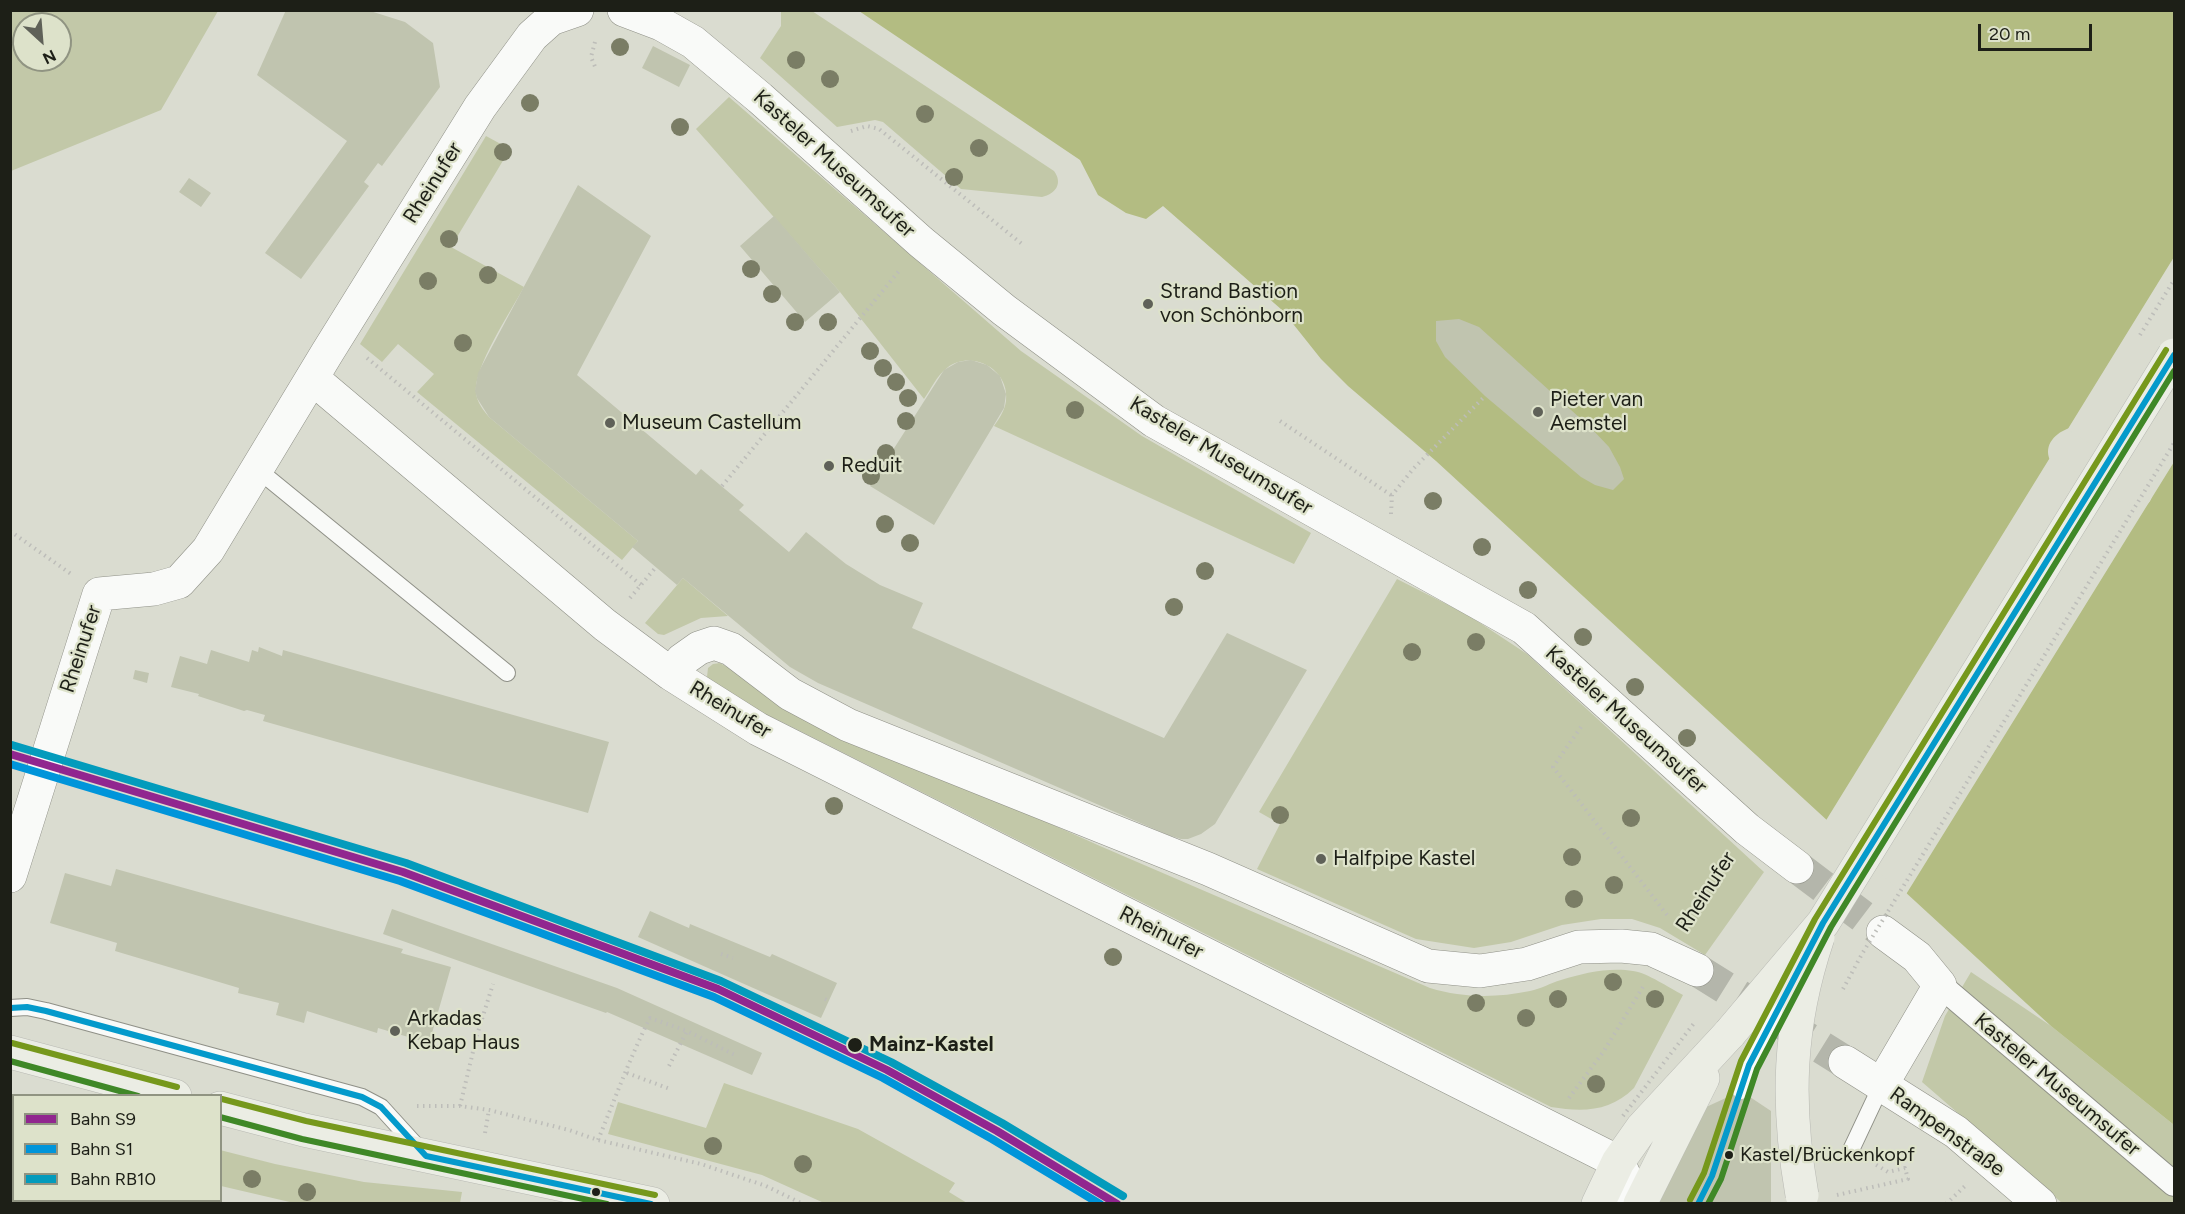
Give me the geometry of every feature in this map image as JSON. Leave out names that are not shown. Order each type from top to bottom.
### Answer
[{"type":"main road","points":[[1598,1203],[1618,1162],[1642,1128],[1730,1033],[1823,923],[2175,355]]},
{"type":"main road","points":[[1803,1199],[1794,1150],[1791,1104],[1792,1057],[1798,1012],[1808,966],[1823,923]]},
{"type":"main road","points":[[1640,1203],[1701,1081],[1730,1033]]},
{"type":"main road","points":[[10,1052],[171,1094]]},
{"type":"main road","points":[[222,1109],[304,1130],[653,1203]]},
{"type":"street","name":"Rheinufer","points":[[13,860],[99,594],[154,589],[179,582],[208,550],[480,107],[532,36],[551,19],[577,10]]},
{"type":"street","name":"Kasteler Museumsufer","points":[[624,10],[661,24],[693,42],[760,98],[921,242],[1004,310],[1154,421],[1524,628],[1747,829],[1797,867]]},
{"type":"street","name":"Rheinufer","points":[[312,378],[605,625],[671,674],[758,729],[1618,1162]]},
{"type":"street","name":"Rheinufer","points":[[671,674],[682,660],[699,648],[714,644],[731,650],[789,694],[848,725],[1208,869],[1428,966],[1480,971],[1527,964],[1579,947],[1621,946],[1652,950],[1673,944],[1696,970]]},
{"type":"street","name":"Kasteler Museumsufer","points":[[1883,932],[1917,957],[1940,985],[2175,1184]]},
{"type":"street","points":[[1845,1062],[1882,1084],[1940,985]]},
{"type":"street","name":"Rampenstraße","points":[[1882,1084],[1956,1132],[2040,1203]]},
{"type":"street","points":[[1618,1162],[1626,1179],[1626,1203]]},
{"type":"lane","points":[[257,469],[507,673]]},
{"type":"lane","points":[[1741,1091],[1749,1065],[1823,923]]},
{"type":"lane","points":[[10,1008],[27,1007],[46,1011],[362,1097],[381,1107],[426,1156]]},
{"type":"lane","points":[[1851,1150],[1882,1084]]},
{"type":"path","points":[[827,158],[850,131],[867,126],[879,129],[1022,244]]},
{"type":"path","points":[[722,486],[861,319],[921,242]]},
{"type":"path","points":[[338,335],[641,585]]},
{"type":"path","points":[[1391,554],[1392,495],[1414,468],[1485,396]]},
{"type":"path","points":[[1280,421],[1392,495]]},
{"type":"path","points":[[1841,1000],[1843,989],[1862,954],[2175,443]]},
{"type":"path","points":[[10,531],[99,594]]},
{"type":"path","points":[[1601,697],[1553,767],[1673,944]]},
{"type":"path","name":"Rheinufer","points":[[1673,944],[1747,829]]},
{"type":"path","points":[[721,954],[733,958]]},
{"type":"path","points":[[460,1106],[492,984]]},
{"type":"path","points":[[1547,1127],[1604,1051],[1644,985]]},
{"type":"path","points":[[598,1140],[627,1073],[633,1053],[650,1018],[687,1031],[737,1056]]},
{"type":"path","points":[[669,1066],[687,1031]]},
{"type":"path","points":[[627,1073],[670,1089]]},
{"type":"path","points":[[448,1105],[489,1110],[569,1130],[598,1140],[701,1164],[766,1186],[803,1203]]},
{"type":"path","points":[[484,1136],[489,1110]]},
{"type":"path","points":[[1837,1195],[1908,1179],[1905,1168],[1888,1172]]},
{"type":"shaded area","points":[[11,10],[218,10],[161,110],[11,171]]},
{"type":"shaded area","points":[[781,11],[812,11],[1054,171],[1058,180],[1057,187],[1047,196],[1042,197],[961,189],[883,122],[875,120],[837,127],[760,58],[781,26]]},
{"type":"shaded area","points":[[859,11],[2174,11],[2174,1125],[2051,1026],[1436,461],[1348,386],[1321,359],[1282,310],[1163,206],[1146,219],[1126,213],[1098,195],[1080,160]],"holes":[[[2070,428],[2153,480],[2150,501],[2133,512],[2050,460],[2048,449],[2056,436]]]},
{"type":"shaded area","points":[[729,97],[1021,351],[1142,436],[1311,533],[1294,564],[994,426],[1004,408],[1006,390],[1002,380],[987,365],[967,361],[947,368],[934,382],[924,399],[840,292],[696,129]]},
{"type":"shaded area","points":[[486,136],[510,149],[451,247],[524,287],[480,369],[476,393],[478,400],[489,417],[638,541],[622,560],[417,392],[434,374],[398,344],[382,362],[360,344]]},
{"type":"shaded area","points":[[683,578],[728,616],[701,618],[664,635],[658,634],[645,623]]},
{"type":"shaded area","points":[[1397,579],[1468,615],[1527,654],[1764,872],[1705,955],[1660,928],[1632,919],[1601,919],[1562,925],[1511,942],[1474,948],[1416,939],[1257,869],[1280,824],[1259,812]]},
{"type":"shaded area","points":[[720,663],[830,725],[1100,846],[1430,988],[1467,995],[1505,995],[1534,990],[1587,973],[1624,970],[1645,975],[1683,995],[1634,1088],[1625,1096],[1606,1106],[1585,1110],[1551,1107],[778,720],[739,703],[721,692],[707,677],[708,668]]},
{"type":"shaded area","points":[[1971,972],[2051,1026],[2174,1125],[2174,1203],[2062,1203],[1922,1082],[1945,1016]]},
{"type":"shaded area","points":[[724,1083],[858,1129],[955,1183],[949,1192],[967,1203],[824,1203],[762,1175],[608,1134],[618,1102],[706,1128]]},
{"type":"shaded area","points":[[222,1151],[364,1182],[462,1192],[460,1203],[294,1203],[222,1186]]},
{"type":"pier","points":[[2174,257],[2174,462],[1905,896],[1825,822],[2051,456],[2134,509],[2139,509],[2148,500],[2151,482],[2070,431],[2066,432]]},
{"type":"building","points":[[286,10],[367,10],[405,22],[433,43],[440,87],[382,166],[378,163],[364,182],[369,186],[301,279],[265,253],[347,141],[257,75]]},
{"type":"building","points":[[653,46],[690,65],[679,87],[642,68]]},
{"type":"building","points":[[189,178],[211,193],[201,207],[179,192]]},
{"type":"building","points":[[578,185],[651,236],[577,375],[696,475],[701,469],[744,505],[739,510],[789,552],[806,532],[846,564],[880,585],[923,603],[912,628],[1164,738],[1227,633],[1307,670],[1215,824],[1201,834],[1188,839],[1168,835],[818,683],[790,667],[683,578],[677,585],[632,547],[638,541],[489,417],[475,391],[478,373]]},
{"type":"building","points":[[774,216],[840,292],[805,322],[740,246]]},
{"type":"building","name":"Pieter van Aemstel","points":[[1459,319],[1479,327],[1609,447],[1624,479],[1613,490],[1595,485],[1581,477],[1485,396],[1445,357],[1436,341],[1436,321]]},
{"type":"building","points":[[971,360],[987,365],[1000,376],[1006,394],[1004,408],[934,525],[870,486],[944,370],[958,362]]},
{"type":"building","points":[[259,647],[282,656],[283,650],[609,742],[588,813],[263,721],[265,715],[244,711],[198,696],[199,694],[171,687],[180,656],[207,664],[211,650],[249,662],[252,650],[258,652]]},
{"type":"building","points":[[135,670],[149,673],[147,683],[133,679]]},
{"type":"building","points":[[116,869],[403,949],[401,953],[451,967],[428,1047],[424,1046],[425,1042],[378,1028],[377,1033],[307,1011],[304,1023],[276,1015],[279,1003],[238,993],[239,988],[115,951],[117,943],[50,923],[65,873],[111,886]]},
{"type":"building","points":[[392,909],[617,988],[762,1053],[752,1075],[607,1012],[383,934]]},
{"type":"building","points":[[650,911],[689,928],[690,924],[770,957],[772,954],[837,983],[821,1018],[638,937]]},
{"type":"building","points":[[918,1039],[924,1045],[918,1051],[912,1045]]},
{"type":"building","name":"Kastel/Brückenkopf","points":[[1741,1091],[1771,1111],[1771,1203],[1659,1203],[1704,1108]]},
{"type":"tunnel","points":[[1797,867],[1883,932]]},
{"type":"tunnel","points":[[1697,970],[1845,1062]]},
{"type":"rail line","name":"RB10","points":[[12,745],[406,863],[721,981],[891,1062],[1002,1123],[1123,1196]]},
{"type":"rail line","name":"S9","points":[[10,754],[403,872],[718,989],[887,1070],[997,1131],[1117,1204]]},
{"type":"rail line","name":"S1","points":[[10,764],[400,881],[714,997],[883,1078],[992,1139],[1100,1204]]},
{"type":"transit line","points":[[1690,1200],[1704,1173],[1741,1061],[1815,919],[2166,350]]},
{"type":"transit line","points":[[1698,1204],[1712,1176],[1749,1065],[1823,923],[2174,355]]},
{"type":"transit line","points":[[1708,1204],[1721,1179],[1757,1069],[1831,927],[2174,371]]},
{"type":"transit line","points":[[10,1008],[27,1007],[46,1011],[362,1097],[381,1107],[426,1156],[651,1204]]},
{"type":"transit line","points":[[12,1043],[177,1087]]},
{"type":"transit line","points":[[10,1061],[131,1094]]},
{"type":"transit line","points":[[222,1099],[306,1121],[655,1195]]},
{"type":"transit line","points":[[222,1118],[302,1139],[607,1204]]},
{"type":"place","name":"Strand Bastion von Schönborn","points":[[1148,304]]},
{"type":"place","name":"Pieter van Aemstel","points":[[1538,412]]},
{"type":"place","name":"Museum Castellum","points":[[610,423]]},
{"type":"place","name":"Reduit","points":[[829,466]]},
{"type":"place","name":"Halfpipe Kastel","points":[[1321,859]]},
{"type":"place","name":"Arkadas Kebap Haus","points":[[395,1031]]},
{"type":"place","name":"Mainz-Kastel","points":[[855,1045]]},
{"type":"place","name":"Kastel/Brückenkopf","points":[[1729,1155]]}]
